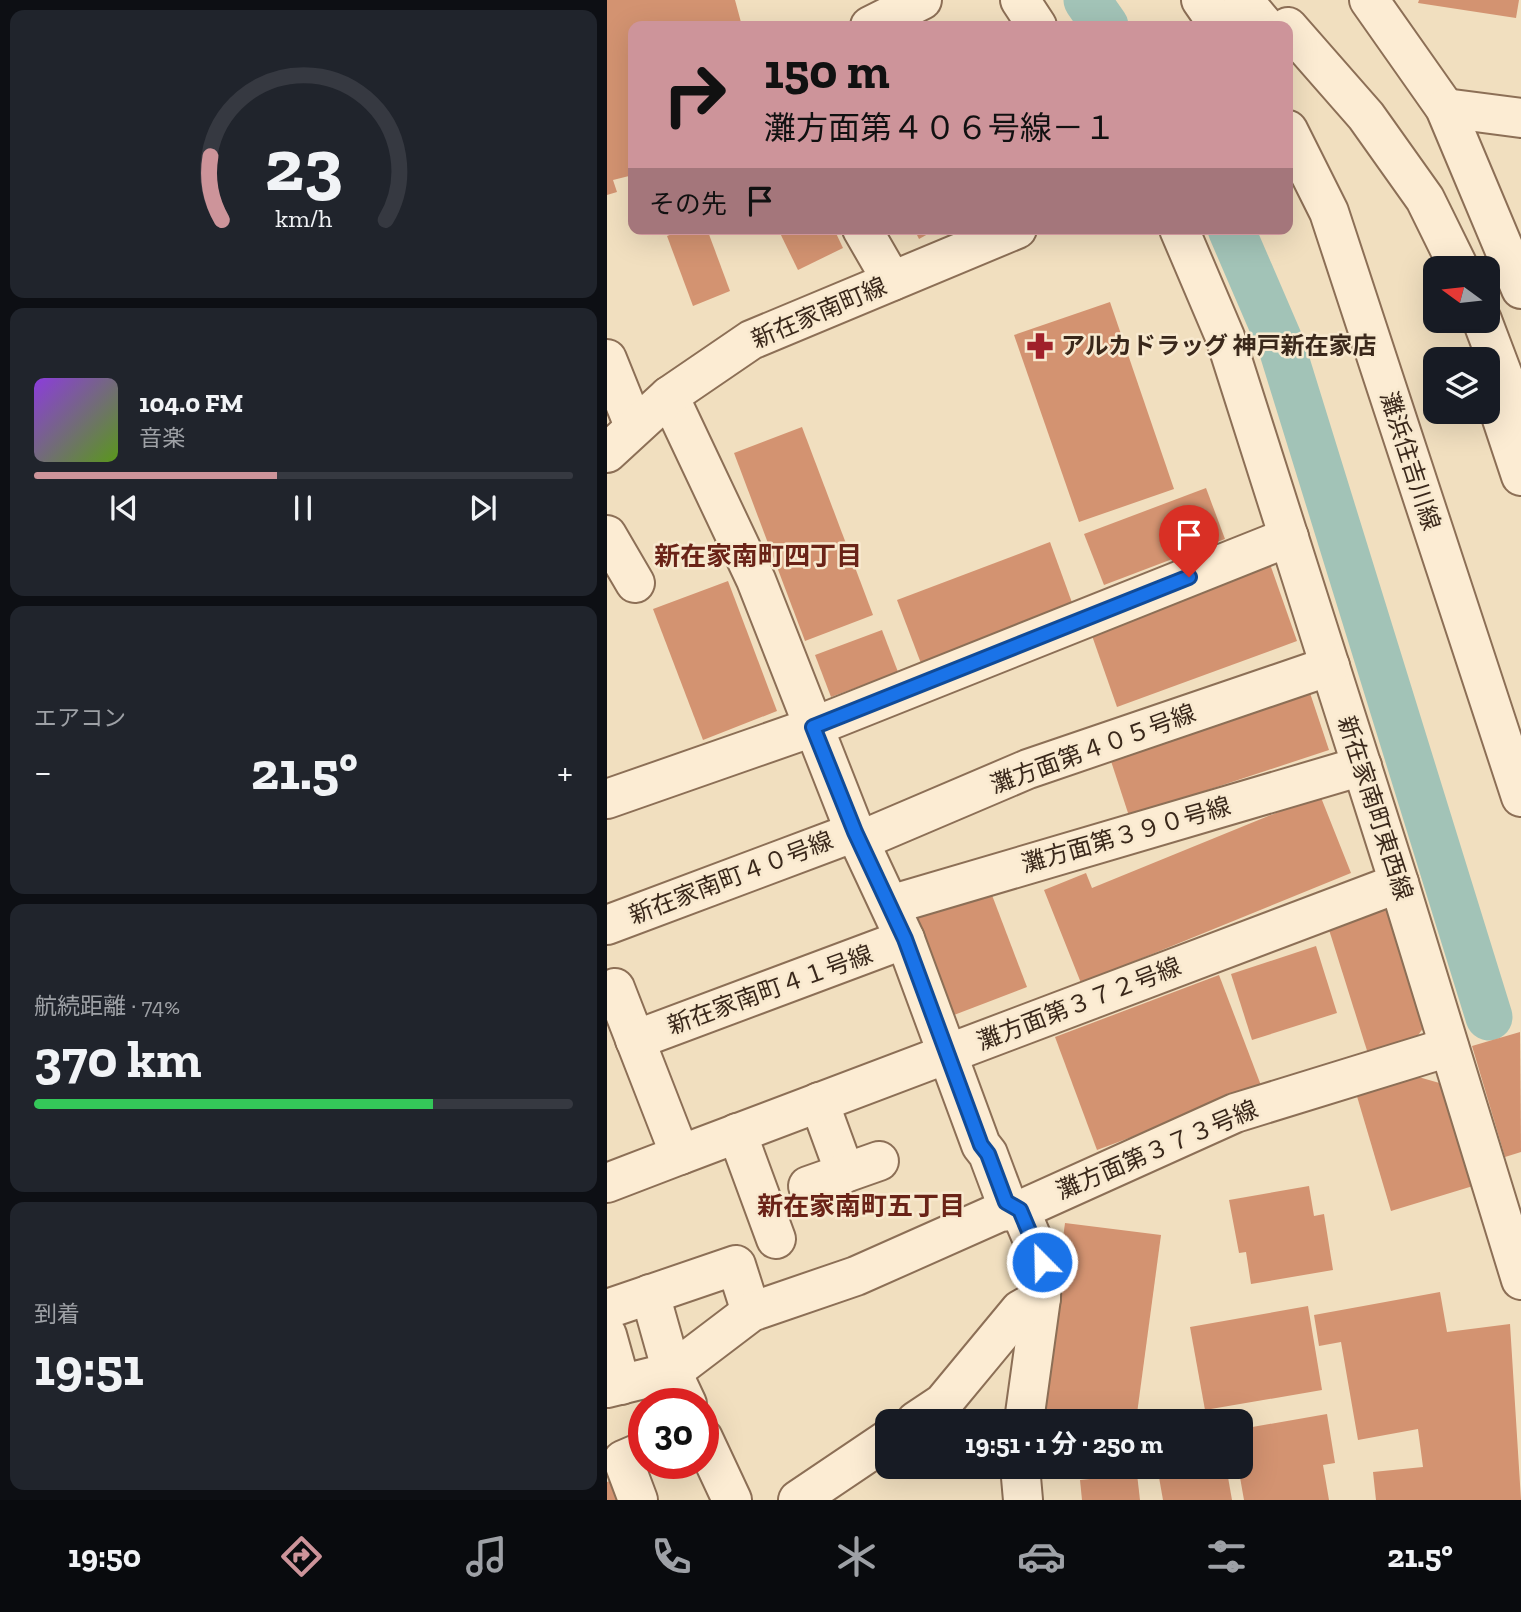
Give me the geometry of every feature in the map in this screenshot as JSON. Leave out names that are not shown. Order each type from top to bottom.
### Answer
[{"type":"street","points":[[881,21],[922,0]]},
{"type":"street","points":[[1020,0],[1034,21]]},
{"type":"street","points":[[1201,0],[1216,21]]},
{"type":"street","points":[[1243,0],[1261,21]]},
{"type":"street","points":[[1264,0],[1282,21]]},
{"type":"street","points":[[1369,0],[1445,108],[1521,289]]},
{"type":"street","points":[[1293,34],[1366,116],[1425,199],[1453,256]]},
{"type":"street","points":[[1293,58],[1353,125],[1409,204],[1435,256]]},
{"type":"street","points":[[1445,108],[1521,118]]},
{"type":"street","name":"灘浜住吉川線","points":[[1293,140],[1329,212],[1521,797]]},
{"type":"street","points":[[866,235],[892,281]]},
{"type":"street","name":"新在家南町線","points":[[607,453],[669,396],[751,340],[1003,235]]},
{"type":"street","name":"新在家南町東西線","points":[[1182,235],[1225,337],[1399,883],[1521,1280]]},
{"type":"street","points":[[1487,333],[1521,422]]},
{"type":"street","points":[[607,359],[634,426]]},
{"type":"street","points":[[669,396],[756,580],[857,836],[905,939],[981,1145],[988,1154],[1006,1202],[1020,1210],[1042,1262],[1041,1298],[1026,1409]]},
{"type":"street","points":[[1500,415],[1521,476]]},
{"type":"street","points":[[607,535],[635,583]]},
{"type":"street","points":[[607,799],[813,727],[1289,537]]},
{"type":"street","name":"灘方面第４０５号線","points":[[857,836],[1028,769],[1330,666]]},
{"type":"street","name":"灘方面第３９０号線","points":[[890,905],[1362,766]]},
{"type":"street","name":"新在家南町４０号線","points":[[607,925],[857,836]]},
{"type":"street","name":"灘方面第３７２号線","points":[[607,1183],[1399,883]]},
{"type":"street","name":"新在家南町４１号線","points":[[635,1040],[905,939]]},
{"type":"street","points":[[607,992],[615,988],[679,1155]]},
{"type":"street","name":"灘方面第３７３号線","points":[[614,1387],[680,1388],[751,1312],[856,1276],[1000,1212],[1020,1210],[1235,1113],[1449,1047]]},
{"type":"street","points":[[808,1186],[862,1167],[819,1102]]},
{"type":"street","points":[[737,1133],[776,1239]]},
{"type":"street","points":[[607,1309],[736,1265],[751,1312]]},
{"type":"street","points":[[650,1294],[680,1388]]},
{"type":"street","points":[[934,1409],[943,1403],[1020,1310],[1041,1298]]},
{"type":"street","points":[[607,1335],[614,1387]]},
{"type":"street","points":[[798,1500],[875,1448]]},
{"type":"street","points":[[628,1458],[623,1460],[628,1472]]},
{"type":"street","points":[[719,1472],[732,1500]]},
{"type":"street","points":[[631,1479],[639,1500]]},
{"type":"street","points":[[1021,1479],[1023,1500]]},
{"type":"building","points":[[607,0],[735,0],[741,21],[628,21],[628,176],[613,180],[617,192],[607,195]]},
{"type":"building","points":[[1419,0],[1519,0],[1516,18],[1418,3]]},
{"type":"building","points":[[709,235],[730,291],[693,306],[667,236]]},
{"type":"building","points":[[781,235],[837,235],[843,248],[798,270]]},
{"type":"building","points":[[1110,302],[1174,489],[1079,522],[1014,335]]},
{"type":"building","points":[[802,427],[873,615],[805,641],[734,453]]},
{"type":"building","points":[[1206,488],[1225,539],[1104,585],[1084,534]]},
{"type":"building","points":[[1050,542],[1074,608],[922,666],[897,600]]},
{"type":"building","points":[[1270,564],[1297,641],[1117,707],[1090,630]]},
{"type":"building","points":[[728,581],[777,711],[703,740],[653,609]]},
{"type":"building","points":[[882,630],[898,672],[831,697],[815,655]]},
{"type":"building","points":[[1308,687],[1329,750],[1129,816],[1108,752]]},
{"type":"building","points":[[1320,795],[1351,873],[1081,983],[1044,890],[1086,873],[1092,888]]},
{"type":"building","points":[[987,882],[1027,987],[954,1015],[913,910]]},
{"type":"building","points":[[1362,902],[1392,912],[1426,1024],[1412,1044],[1369,1057],[1325,917]]},
{"type":"building","points":[[1316,946],[1337,1013],[1252,1040],[1231,974]]},
{"type":"building","points":[[1219,975],[1262,1088],[1097,1150],[1055,1037]]},
{"type":"building","points":[[1520,1032],[1521,1152],[1505,1157],[1472,1046]]},
{"type":"building","points":[[1415,1076],[1443,1084],[1473,1186],[1391,1211],[1356,1093]]},
{"type":"building","points":[[1309,1186],[1314,1216],[1324,1214],[1333,1270],[1251,1284],[1246,1252],[1239,1253],[1229,1200]]},
{"type":"building","points":[[1065,1223],[1161,1235],[1138,1409],[1040,1409]]},
{"type":"building","points":[[1440,1292],[1447,1332],[1510,1324],[1521,1500],[1376,1500],[1373,1472],[1423,1467],[1418,1429],[1358,1440],[1341,1342],[1319,1346],[1314,1315]]},
{"type":"building","points":[[1308,1306],[1322,1390],[1205,1409],[1190,1327]]},
{"type":"building","points":[[1327,1414],[1335,1463],[1323,1465],[1329,1500],[1244,1500],[1240,1479],[1253,1479],[1253,1427]]},
{"type":"building","points":[[615,1479],[622,1500],[607,1500],[607,1482]]},
{"type":"building","points":[[1138,1479],[1140,1500],[1082,1500],[1080,1480]]},
{"type":"building","points":[[1159,1479],[1228,1479],[1232,1500],[1163,1500]]},
{"type":"waterway","points":[[1087,0],[1102,21]]},
{"type":"waterway","points":[[1234,235],[1281,345],[1489,1017]]},
{"type":"place","name":"アルカドラッグ 神戸新在家店","points":[[1040,346]]},
{"type":"district","name":"新在家南町四丁目","points":[[758,556]]},
{"type":"district","name":"新在家南町五丁目","points":[[861,1206]]},
{"type":"route","points":[[1042,1262],[1020,1210],[1006,1202],[988,1154],[981,1145],[905,939],[855,832],[813,727],[1189,577]]}]
